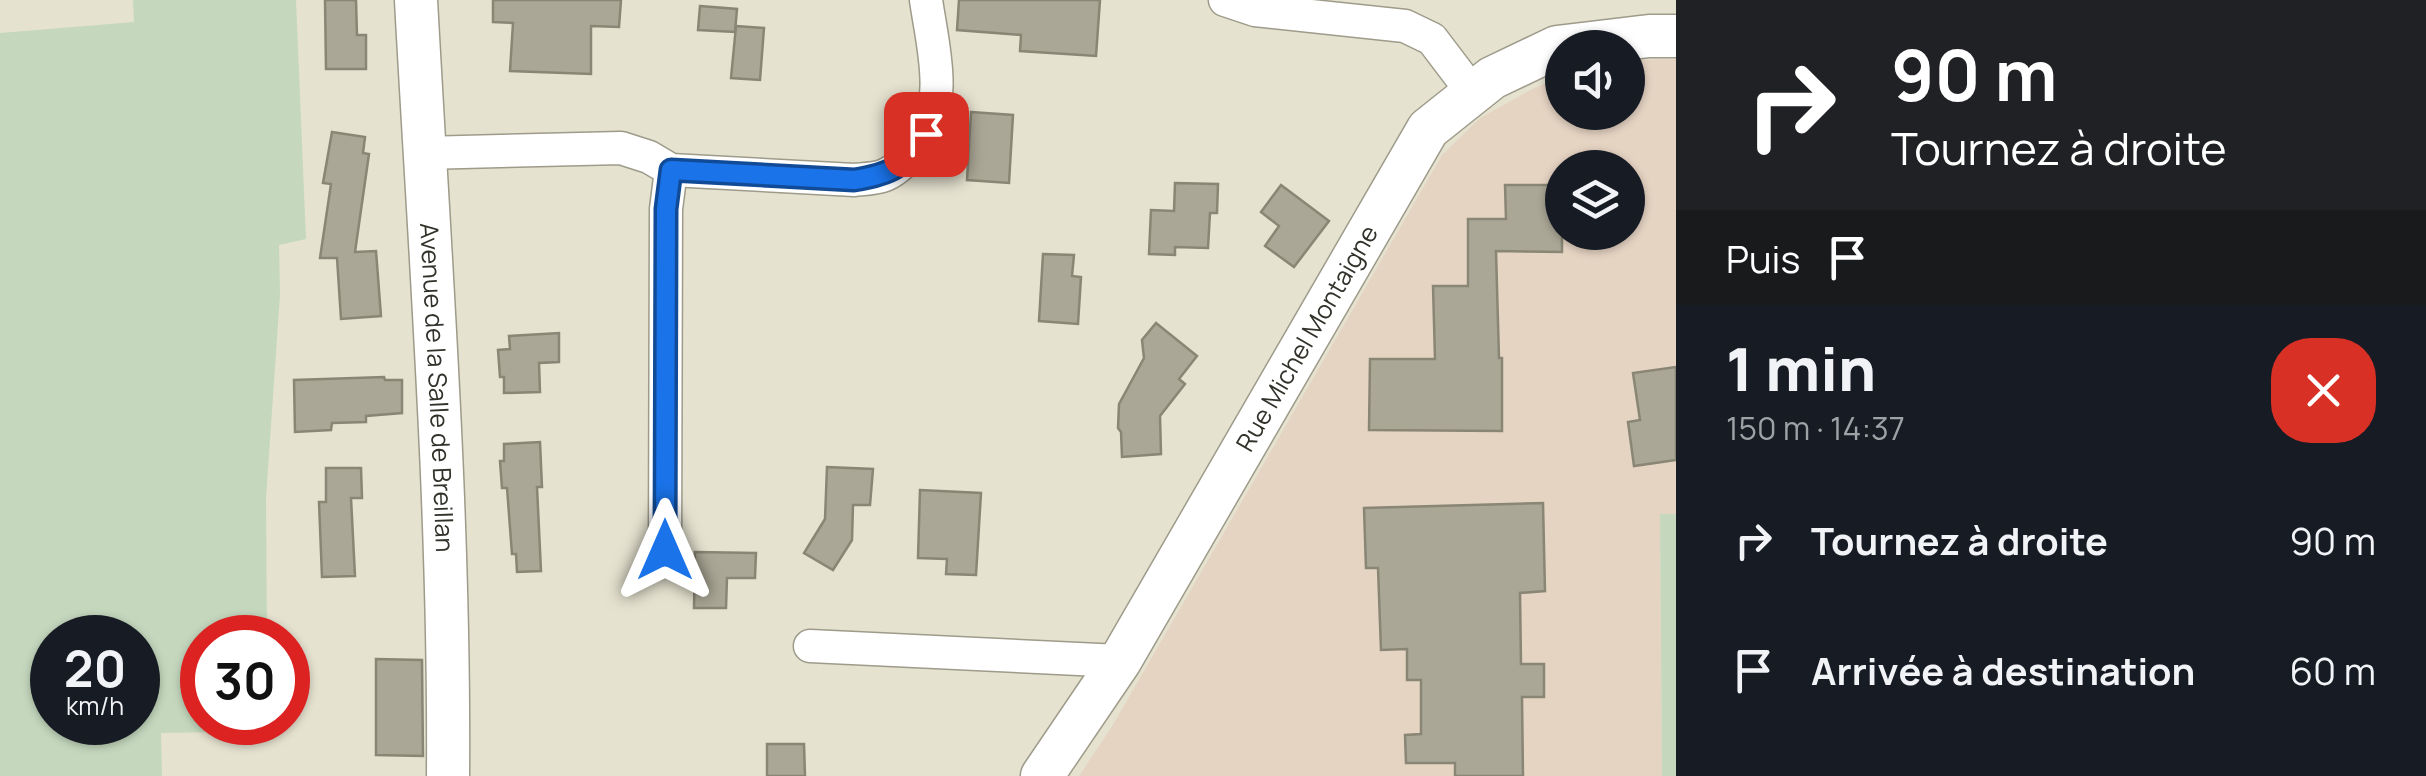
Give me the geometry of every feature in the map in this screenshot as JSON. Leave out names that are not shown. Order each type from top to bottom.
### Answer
[{"type":"street","name":"Avenue de la Salle de Breillan","points":[[416,0],[448,634],[448,776]]},
{"type":"street","points":[[424,153],[621,148],[649,157],[671,170],[854,180],[884,176],[910,158],[926,134],[935,108],[937,76],[926,0]]},
{"type":"street","points":[[1224,0],[1255,10],[1405,26],[1432,39],[1473,93]]},
{"type":"street","name":"Rue Michel Montaigne","points":[[1042,776],[1120,661],[1428,128],[1492,78],[1557,47],[1676,36]]},
{"type":"street","points":[[665,550],[666,209],[671,170]]},
{"type":"street","points":[[810,646],[1120,661]]},
{"type":"shaded area","points":[[1676,59],[1676,514],[1660,515],[1662,776],[1079,776],[1111,728],[1442,155],[1480,118],[1545,84],[1545,130],[1645,130],[1645,60]]},
{"type":"green space","points":[[133,0],[296,0],[306,239],[279,245],[280,295],[266,498],[267,615],[180,615],[180,733],[161,733],[162,776],[0,776],[0,33],[134,22]]},
{"type":"green space","points":[[1660,514],[1676,514],[1676,776],[1662,776]]},
{"type":"building","points":[[325,0],[356,0],[357,35],[366,35],[366,69],[326,69]]},
{"type":"building","points":[[493,0],[621,0],[619,27],[591,26],[591,74],[510,71],[513,23],[493,22]]},
{"type":"building","points":[[959,0],[1100,0],[1096,56],[1020,51],[1021,35],[957,30]]},
{"type":"building","points":[[700,6],[737,9],[735,32],[698,30]]},
{"type":"building","points":[[736,26],[764,28],[760,80],[731,78]]},
{"type":"building","points":[[971,112],[1013,115],[1009,183],[967,180]]},
{"type":"building","points":[[332,132],[365,137],[363,153],[369,154],[355,252],[376,251],[381,316],[341,319],[337,258],[320,258],[331,184],[323,183]]},
{"type":"building","points":[[1175,183],[1218,184],[1217,213],[1210,213],[1208,248],[1175,247],[1175,255],[1149,254],[1151,210],[1174,211]]},
{"type":"building","points":[[1281,185],[1329,221],[1294,267],[1265,246],[1279,226],[1261,212]]},
{"type":"building","points":[[1505,185],[1545,185],[1545,250],[1562,252],[1496,251],[1502,431],[1369,430],[1370,359],[1435,359],[1433,286],[1468,286],[1468,219],[1506,219]]},
{"type":"building","points":[[1043,254],[1074,255],[1072,276],[1081,277],[1078,324],[1039,321]]},
{"type":"building","points":[[1156,323],[1197,356],[1179,379],[1185,384],[1160,416],[1161,454],[1122,457],[1119,404],[1144,358],[1142,340]]},
{"type":"building","points":[[559,333],[559,362],[539,363],[540,392],[504,393],[498,350],[510,349],[509,336]]},
{"type":"building","points":[[1676,367],[1676,460],[1634,466],[1628,422],[1640,420],[1633,373]]},
{"type":"building","points":[[294,380],[402,380],[402,413],[366,416],[366,422],[332,423],[331,430],[295,432]]},
{"type":"building","points":[[540,442],[542,487],[537,487],[541,571],[517,572],[500,461],[504,461],[504,444]]},
{"type":"building","points":[[827,467],[873,469],[870,505],[853,505],[852,540],[833,570],[804,553],[825,519]]},
{"type":"building","points":[[326,468],[361,468],[362,498],[351,498],[355,576],[322,577],[319,502],[326,502]]},
{"type":"building","points":[[920,490],[981,493],[976,575],[946,574],[947,559],[918,558]]},
{"type":"building","points":[[1543,503],[1545,591],[1520,593],[1521,664],[1544,664],[1544,697],[1522,697],[1523,776],[1455,776],[1455,763],[1406,763],[1405,735],[1421,734],[1421,680],[1407,680],[1407,649],[1381,650],[1378,568],[1366,568],[1364,508]]},
{"type":"building","points":[[695,552],[756,553],[755,578],[727,578],[726,608],[694,608]]},
{"type":"building","points":[[376,659],[422,660],[423,756],[376,755]]},
{"type":"building","points":[[767,744],[804,744],[805,776],[767,776]]},
{"type":"route","points":[[665,550],[666,209],[671,170],[854,180],[884,176],[910,158],[926,134]]}]
